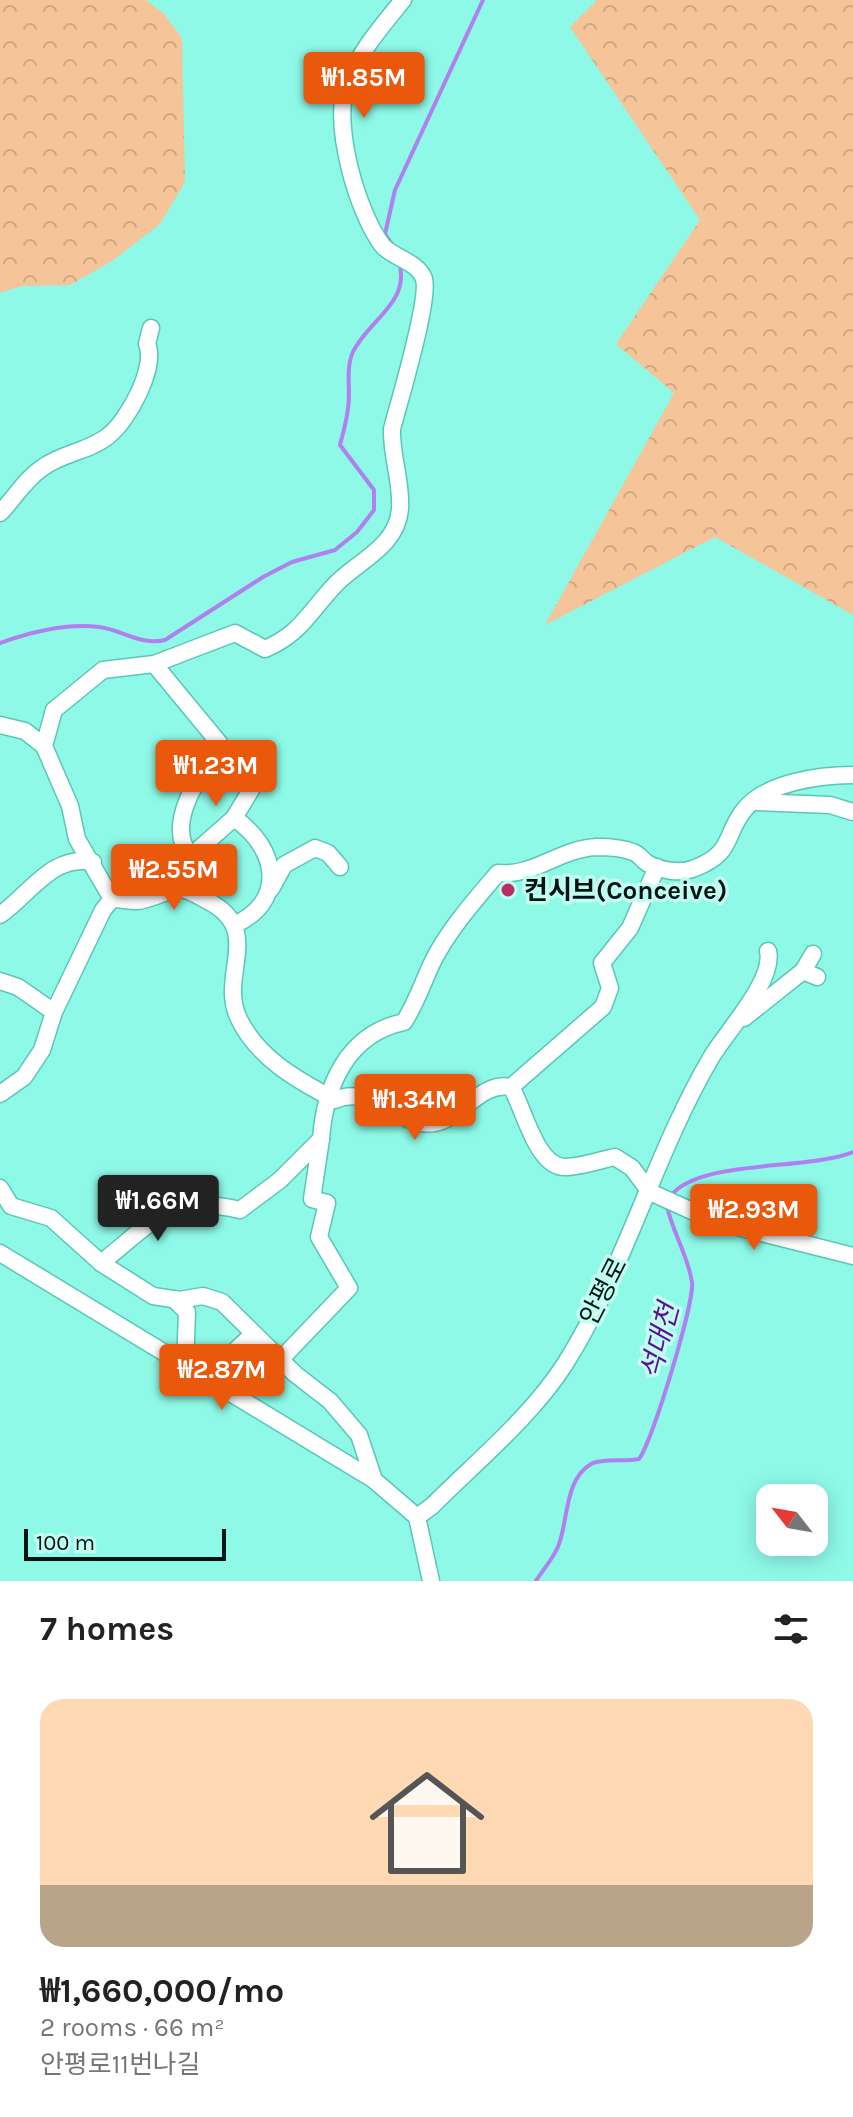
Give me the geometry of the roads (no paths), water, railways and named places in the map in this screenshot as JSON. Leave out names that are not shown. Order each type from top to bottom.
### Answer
[{"type":"street","points":[[44,746],[54,710],[73,691],[103,670],[154,664],[235,633],[265,649],[288,639],[314,613],[333,586],[386,543],[400,511],[391,450],[392,429],[423,301],[424,279],[398,255],[383,247],[349,165],[344,131],[345,88],[368,44],[403,0]]},
{"type":"street","points":[[0,513],[24,482],[42,467],[113,432],[149,373],[151,355],[147,344],[151,328]]},
{"type":"street","points":[[154,664],[220,744],[221,751],[185,808],[180,833],[184,848],[191,856]]},
{"type":"street","points":[[0,725],[25,731],[44,746],[70,806],[77,839],[112,899]]},
{"type":"street","points":[[181,889],[191,856],[234,818],[255,783],[252,762],[243,756],[221,751]]},
{"type":"street","points":[[281,1359],[349,1288],[319,1237],[327,1203],[312,1199],[328,1097],[341,1066],[363,1038],[384,1026],[404,1022],[419,998],[434,960],[464,914],[498,873],[517,875],[558,856],[594,847],[634,852],[657,867],[670,871],[691,870],[711,861],[728,844],[744,810],[761,796],[802,782],[853,775]]},
{"type":"street","points":[[753,802],[830,805],[853,812]]},
{"type":"street","points":[[234,818],[259,838],[267,850],[270,890]]},
{"type":"street","points":[[234,925],[254,916],[284,865],[315,848],[328,853],[340,867]]},
{"type":"street","points":[[0,915],[59,863],[78,859],[93,862]]},
{"type":"street","points":[[112,899],[139,901],[181,889],[216,905],[234,925],[238,940],[234,1000],[238,1017],[290,1078],[335,1100],[345,1096],[373,1100],[421,1123],[437,1124],[494,1087],[511,1087],[603,1007],[610,988],[602,963],[630,928],[657,867]]},
{"type":"street","points":[[0,1094],[33,1065],[54,1012],[103,910],[112,899]]},
{"type":"street","name":"안평로","points":[[417,1517],[432,1506],[522,1416],[564,1366],[612,1278],[663,1197],[713,1056],[768,971],[768,951]]},
{"type":"street","points":[[733,1027],[810,974],[813,954]]},
{"type":"street","points":[[0,981],[18,987],[54,1012]]},
{"type":"street","points":[[511,1087],[521,1102],[531,1133],[547,1160],[565,1167],[615,1157],[632,1168],[663,1197],[714,1221],[853,1256]]},
{"type":"street","points":[[101,1263],[154,1220],[185,1206],[206,1202],[240,1210],[280,1180],[321,1139]]},
{"type":"street","points":[[0,1188],[11,1206],[51,1218],[101,1263],[153,1296],[174,1299],[203,1296],[222,1302],[253,1334],[330,1401],[359,1435],[374,1480]]},
{"type":"street","points":[[0,1253],[374,1480],[417,1517],[431,1581]]},
{"type":"street","points":[[174,1299],[187,1312],[185,1366]]},
{"type":"street","points":[[205,1379],[253,1334]]},
{"type":"waterway","points":[[393,246],[385,234],[395,190],[483,0]]},
{"type":"waterway","points":[[0,643],[36,632],[74,626],[108,629],[148,641],[165,640],[263,577],[292,562],[335,550],[357,532],[374,510],[374,490],[340,445],[349,401],[349,365],[360,341],[394,300],[401,276],[399,262]]},
{"type":"waterway","name":"석대천","points":[[670,1197],[683,1185],[727,1171],[808,1162],[853,1152]]},
{"type":"waterway","name":"석대천","points":[[536,1581],[557,1549],[576,1479],[596,1462],[639,1459],[653,1427],[680,1342],[692,1282],[667,1206]]},
{"type":"place","name":"컨시브(Conceive)","points":[[508,890]]}]
